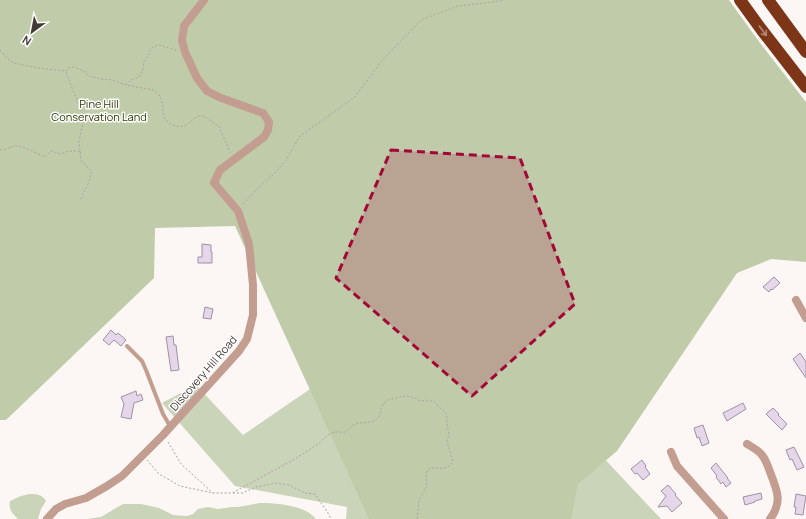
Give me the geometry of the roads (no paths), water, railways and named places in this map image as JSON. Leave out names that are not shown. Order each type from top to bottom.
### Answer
[{"type":"highway","points":[[740,0],[806,87]]},
{"type":"highway","points":[[768,0],[806,52]]},
{"type":"street","name":"Discovery Hill Road","points":[[47,519],[56,509],[65,504],[86,498],[122,476],[163,435],[239,351],[247,339],[253,315],[253,285],[249,244],[238,211],[214,183],[220,170],[264,137],[268,130],[269,122],[263,113],[221,98],[207,91],[197,78],[185,52],[182,40],[184,26],[204,0]]},
{"type":"street","points":[[796,300],[806,318]]},
{"type":"street","points":[[747,444],[761,453],[776,488],[778,496],[777,507],[770,519]]},
{"type":"street","points":[[672,452],[677,466],[724,519]]},
{"type":"lane","points":[[127,346],[142,362],[163,414],[170,427]]},
{"type":"park label","name":"Pine Hill Conservation Land","points":[[99,109]]}]
